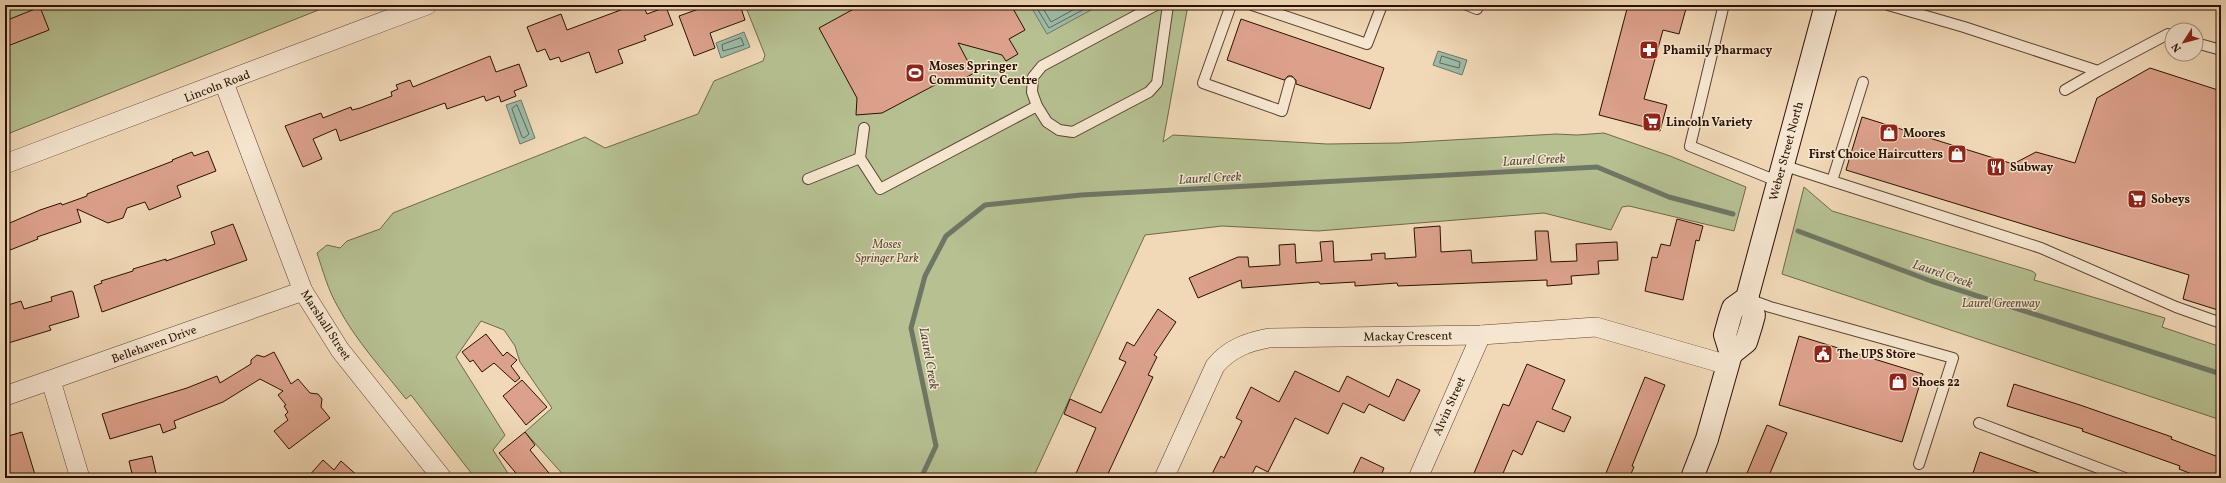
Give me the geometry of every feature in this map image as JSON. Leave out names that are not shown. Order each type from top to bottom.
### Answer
[{"type":"main road","name":"Weber Street North","points":[[1747,298],[1779,173],[1826,5]]},
{"type":"main road","points":[[1692,478],[1707,439],[1730,360],[1725,336],[1730,317],[1734,308],[1747,298]]},
{"type":"street","name":"Lincoln Road","points":[[5,164],[224,83],[427,5]]},
{"type":"street","name":"Marshall Street","points":[[224,83],[303,291],[340,350],[442,478]]},
{"type":"street","name":"Bellehaven Drive","points":[[5,396],[303,291]]},
{"type":"street","name":"Mackay Crescent","points":[[1164,478],[1215,366],[1224,354],[1244,344],[1269,338],[1481,335],[1596,327],[1730,360]]},
{"type":"street","name":"Alvin Street","points":[[1418,478],[1481,335]]},
{"type":"street","points":[[51,381],[80,478]]},
{"type":"lane","points":[[1156,5],[1042,66],[1033,78],[1032,92],[1037,106],[1047,122],[1059,130],[1073,132],[1149,92],[1157,83],[1168,5]]},
{"type":"lane","points":[[1231,5],[1203,82],[1282,111],[1290,82]]},
{"type":"lane","points":[[1252,5],[1366,44],[1382,5]]},
{"type":"lane","points":[[1467,5],[1477,9],[1478,5]]},
{"type":"lane","points":[[1721,5],[1723,8],[1690,146],[1779,173],[1832,181],[2041,248],[2176,307],[2221,323]]},
{"type":"lane","points":[[1888,5],[1964,27],[2098,70]]},
{"type":"lane","points":[[2065,90],[2098,70],[2164,36]]},
{"type":"lane","points":[[2204,45],[2221,50]]},
{"type":"lane","points":[[1832,181],[1863,82]]},
{"type":"lane","points":[[864,128],[860,158],[880,189],[1037,106]]},
{"type":"lane","points":[[808,179],[860,158]]},
{"type":"lane","points":[[1747,298],[1770,307],[1953,358],[1919,464]]},
{"type":"lane","points":[[1979,423],[2125,478]]},
{"type":"green space","points":[[5,5],[331,5],[5,135]]},
{"type":"green space","name":"Moses Springer Park","points":[[745,5],[1188,5],[1163,142],[1173,135],[1327,144],[1399,143],[1556,134],[1577,135],[1604,133],[1670,156],[1746,187],[1734,231],[1629,206],[1622,207],[1611,230],[1544,213],[1318,231],[1222,226],[1145,235],[1033,478],[566,478],[525,432],[552,408],[520,362],[515,346],[504,330],[481,321],[456,357],[505,435],[493,450],[511,478],[475,478],[411,395],[406,399],[353,332],[334,301],[317,253],[327,245],[340,248],[347,241],[380,229],[393,213],[585,137],[605,148],[698,114],[714,81],[763,61],[765,55]]},
{"type":"green space","name":"Laurel Greenway","points":[[1804,187],[1832,211],[2032,271],[2036,274],[2034,280],[2165,318],[2162,327],[2221,347],[2221,420],[1782,274]]},
{"type":"water","points":[[1030,5],[1100,5],[1047,34]]},
{"type":"water","points":[[744,32],[750,47],[721,58],[716,43]]},
{"type":"water","points":[[1438,51],[1467,60],[1462,75],[1433,65]]},
{"type":"water","points":[[521,100],[535,138],[520,144],[506,105]]},
{"type":"building","points":[[625,5],[643,5],[647,14],[666,7],[673,25],[644,36],[646,40],[618,50],[623,63],[596,73],[589,52],[561,62],[559,57],[550,60],[545,49],[537,52],[527,27],[561,14],[567,30],[626,8]]},
{"type":"building","points":[[710,5],[740,5],[745,20],[710,33],[715,48],[694,56],[679,16]]},
{"type":"building","name":"Moses Springer Community Centre","points":[[861,5],[1011,5],[1025,30],[1009,39],[1018,54],[1006,61],[1002,55],[958,43],[974,73],[954,84],[950,77],[882,113],[856,115],[857,98],[819,28]]},
{"type":"building","points":[[1628,5],[1687,5],[1679,34],[1663,30],[1644,99],[1667,105],[1660,131],[1599,115]]},
{"type":"building","points":[[40,7],[49,30],[5,47],[5,21]]},
{"type":"building","points":[[1241,19],[1384,68],[1370,109],[1296,84],[1296,80],[1292,76],[1288,76],[1284,80],[1227,60]]},
{"type":"building","points":[[490,56],[496,72],[519,64],[527,86],[514,91],[516,96],[501,102],[499,96],[486,101],[484,96],[447,109],[445,103],[340,141],[336,129],[313,139],[322,159],[303,167],[285,126],[321,113],[323,118],[351,107],[352,110],[360,108],[392,96],[391,92],[398,89],[396,85],[410,80],[413,87]]},
{"type":"building","name":"Sobeys","points":[[2150,68],[2221,91],[2221,311],[2183,299],[2189,275],[1846,170],[1862,117],[2013,164],[2036,152],[2075,163],[2097,98]]},
{"type":"building","points":[[208,151],[216,171],[177,186],[181,197],[149,210],[145,202],[127,208],[123,218],[108,223],[77,209],[81,222],[37,237],[38,239],[5,252],[5,225],[40,210],[61,203],[62,205],[87,196],[87,194],[173,161],[172,160],[192,152],[194,156]]},
{"type":"building","points":[[1677,219],[1703,226],[1699,241],[1696,240],[1683,300],[1645,291],[1652,257],[1657,258],[1661,244],[1670,246]]},
{"type":"building","points":[[233,224],[247,260],[102,312],[94,286],[102,283],[101,281],[133,271],[133,269],[166,259],[166,261],[215,244],[211,232]]},
{"type":"building","points":[[1440,226],[1441,252],[1471,250],[1472,263],[1537,260],[1535,231],[1548,231],[1551,262],[1577,261],[1576,244],[1617,242],[1618,260],[1598,261],[1599,274],[1571,276],[1572,284],[1547,286],[1547,280],[1398,286],[1397,283],[1355,286],[1355,282],[1320,284],[1319,282],[1242,288],[1241,280],[1198,298],[1189,278],[1238,257],[1248,257],[1249,267],[1280,265],[1279,245],[1295,244],[1296,263],[1322,261],[1320,242],[1333,241],[1334,262],[1372,260],[1371,254],[1385,253],[1385,259],[1416,257],[1414,228]]},
{"type":"building","points":[[71,291],[73,292],[79,317],[49,326],[51,330],[5,344],[5,306],[21,301],[24,309],[52,301],[51,297]]},
{"type":"building","points":[[1158,309],[1176,322],[1154,355],[1157,357],[1148,375],[1153,377],[1106,478],[1074,478],[1096,428],[1064,414],[1070,399],[1101,413],[1126,362],[1119,359],[1127,342],[1134,346]]},
{"type":"building","points":[[486,334],[503,356],[507,352],[517,360],[511,366],[520,378],[515,382],[494,363],[482,372],[473,360],[470,362],[462,352]]},
{"type":"building","points":[[1799,336],[1923,374],[1902,442],[1779,405]]},
{"type":"building","points":[[274,352],[291,384],[298,379],[310,393],[318,394],[322,399],[321,407],[330,418],[289,449],[274,431],[288,420],[285,415],[288,412],[284,406],[286,405],[278,395],[283,391],[260,379],[223,402],[174,421],[176,428],[163,433],[160,424],[110,439],[102,414],[187,388],[217,376],[220,383],[251,364],[251,360],[257,355],[264,357]]},
{"type":"building","points":[[1527,364],[1565,380],[1552,409],[1571,417],[1564,432],[1537,421],[1522,455],[1513,450],[1501,478],[1472,478],[1503,404],[1509,406]]},
{"type":"building","points":[[1295,371],[1339,392],[1347,376],[1389,397],[1397,379],[1420,390],[1404,421],[1369,404],[1364,413],[1343,403],[1328,434],[1295,418],[1268,472],[1256,466],[1250,478],[1210,478],[1221,456],[1224,458],[1242,421],[1236,418],[1251,387],[1279,402]]},
{"type":"building","points":[[1645,377],[1665,385],[1632,466],[1634,467],[1629,478],[1604,478]]},
{"type":"building","points":[[522,380],[547,407],[526,425],[503,396]]},
{"type":"building","points":[[2014,384],[2172,437],[2171,439],[2221,458],[2221,478],[2202,478],[2179,469],[2180,466],[2082,431],[2083,429],[2007,406]]},
{"type":"building","points":[[1767,425],[1787,433],[1768,478],[1745,478]]},
{"type":"building","points":[[22,432],[36,478],[9,478],[7,465],[5,466],[5,437]]},
{"type":"building","points":[[525,432],[535,445],[530,450],[553,478],[520,478],[499,453]]},
{"type":"building","points":[[1980,452],[2047,476],[2047,478],[1979,478],[1972,476]]},
{"type":"building","points":[[152,456],[157,478],[133,478],[129,461]]},
{"type":"building","points":[[1361,457],[1384,468],[1380,478],[1351,478]]},
{"type":"building","points":[[323,460],[334,470],[341,461],[360,478],[307,478]]},
{"type":"waterway","name":"Laurel Creek","points":[[921,478],[936,446],[911,328],[925,276],[946,236],[985,205],[1081,195],[1597,167],[1669,197],[1733,214]]},
{"type":"waterway","name":"Laurel Creek","points":[[1798,231],[1931,281],[2221,374]]},
{"type":"place","name":"Phamily Pharmacy","points":[[1649,50]]},
{"type":"place","name":"Moses Springer Community Centre","points":[[915,73]]},
{"type":"place","name":"Lincoln Variety","points":[[1652,122]]},
{"type":"place","name":"Moores","points":[[1889,133]]},
{"type":"place","name":"First Choice Haircutters","points":[[1957,154]]},
{"type":"place","name":"Subway","points":[[1996,167]]},
{"type":"place","name":"Sobeys","points":[[2137,199]]},
{"type":"place","name":"The UPS Store","points":[[1823,354]]},
{"type":"place","name":"Shoes 22","points":[[1898,382]]}]
